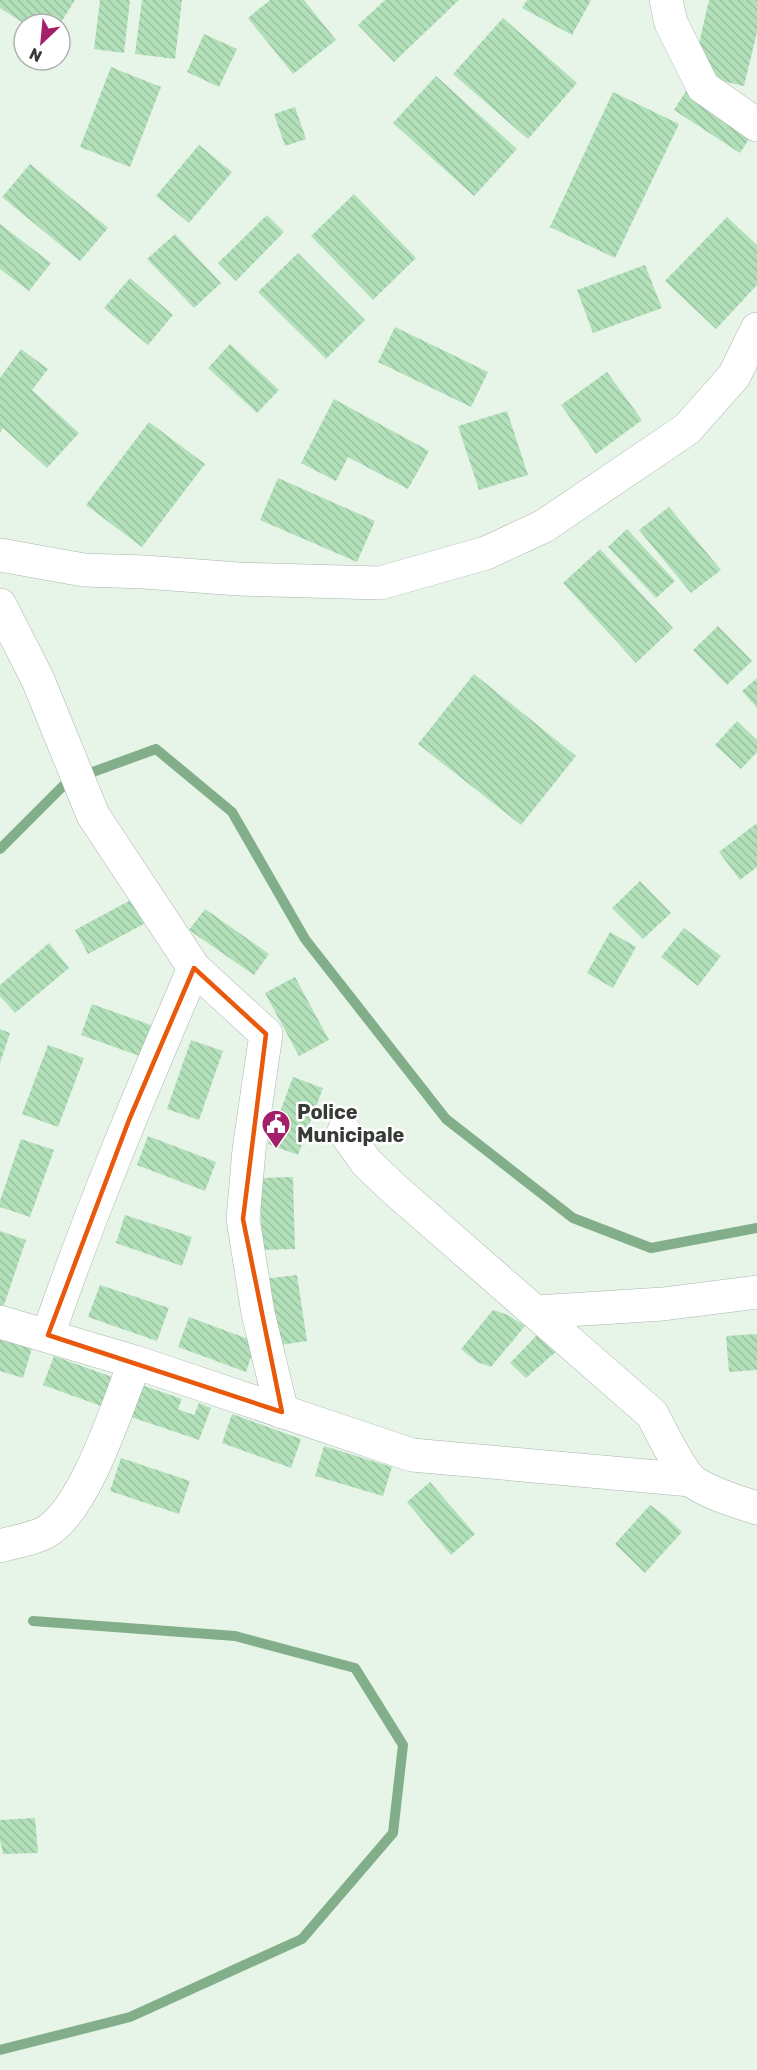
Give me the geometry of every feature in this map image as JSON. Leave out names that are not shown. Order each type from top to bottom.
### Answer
[{"type":"street","points":[[666,0],[671,23],[703,87],[757,125]]},
{"type":"street","points":[[0,555],[84,570],[238,579],[380,583],[486,553],[544,526],[687,429],[734,376],[757,329]]},
{"type":"street","points":[[0,605],[38,680],[93,815],[194,968],[266,1034],[249,1150],[243,1219],[258,1312],[282,1412]]},
{"type":"street","points":[[48,1335],[74,1257],[194,968]]},
{"type":"street","points":[[344,1131],[366,1162],[422,1214],[652,1414],[674,1455],[691,1480]]},
{"type":"street","points":[[536,1312],[663,1304],[757,1292]]},
{"type":"street","points":[[0,1322],[135,1362],[412,1455],[691,1480],[721,1496],[757,1508]]},
{"type":"street","points":[[0,1546],[48,1531],[70,1509],[93,1467],[135,1362]]},
{"type":"highlighted area","points":[[194,968],[266,1034],[243,1219],[282,1412],[48,1335],[129,1120]]},
{"type":"building","points":[[0,0],[75,0],[68,12],[12,12],[12,16],[0,8]]},
{"type":"building","points":[[100,0],[130,0],[124,53],[94,49]]},
{"type":"building","points":[[142,0],[182,0],[175,59],[135,54]]},
{"type":"building","points":[[270,0],[304,0],[336,40],[293,74],[248,18]]},
{"type":"building","points":[[385,0],[459,0],[394,62],[358,25]]},
{"type":"building","points":[[527,0],[591,0],[572,35],[522,8]]},
{"type":"building","points":[[709,0],[757,0],[757,32],[744,86],[692,74]]},
{"type":"building","points":[[503,18],[577,83],[528,139],[453,74]]},
{"type":"building","points":[[204,34],[237,49],[219,87],[187,72]]},
{"type":"building","points":[[111,67],[161,87],[130,167],[80,147]]},
{"type":"building","points":[[436,76],[517,149],[474,196],[393,123]]},
{"type":"building","points":[[693,80],[757,127],[740,153],[674,110]]},
{"type":"building","points":[[613,92],[679,124],[615,258],[550,227]]},
{"type":"building","points":[[295,107],[306,139],[285,146],[274,114]]},
{"type":"building","points":[[199,145],[232,172],[189,223],[156,196]]},
{"type":"building","points":[[30,164],[108,228],[80,261],[2,197]]},
{"type":"building","points":[[354,194],[416,258],[373,300],[311,236]]},
{"type":"building","points":[[267,215],[284,232],[236,281],[218,263]]},
{"type":"building","points":[[727,217],[757,245],[757,285],[716,329],[665,281]]},
{"type":"building","points":[[0,224],[51,263],[29,291],[0,269]]},
{"type":"building","points":[[175,234],[221,283],[194,308],[147,259]]},
{"type":"building","points":[[298,253],[365,320],[326,359],[258,292]]},
{"type":"building","points":[[645,265],[662,308],[593,333],[577,290]]},
{"type":"building","points":[[130,278],[173,315],[148,345],[104,308]]},
{"type":"building","points":[[395,327],[488,372],[471,407],[378,362]]},
{"type":"building","points":[[230,344],[279,390],[257,413],[208,368]]},
{"type":"building","points":[[21,349],[48,369],[32,390],[79,433],[47,468],[3,428],[0,433],[0,378]]},
{"type":"building","points":[[607,372],[642,420],[596,454],[561,405]]},
{"type":"building","points":[[334,399],[429,451],[408,489],[348,457],[336,481],[301,463]]},
{"type":"building","points":[[507,411],[528,475],[479,490],[458,426]]},
{"type":"building","points":[[149,422],[205,464],[142,547],[86,505]]},
{"type":"building","points":[[278,478],[375,521],[357,562],[260,520]]},
{"type":"building","points":[[669,507],[721,570],[691,593],[639,530]]},
{"type":"building","points":[[627,529],[675,581],[656,598],[608,547]]},
{"type":"building","points":[[600,549],[673,628],[636,663],[563,583]]},
{"type":"building","points":[[718,626],[752,661],[727,685],[693,650]]},
{"type":"building","points":[[474,674],[576,756],[521,825],[418,744]]},
{"type":"building","points":[[757,678],[757,708],[742,691]]},
{"type":"building","points":[[737,721],[757,740],[757,752],[741,769],[715,745]]},
{"type":"building","points":[[757,823],[757,867],[740,880],[719,852]]},
{"type":"building","points":[[640,881],[671,913],[643,939],[612,908]]},
{"type":"building","points":[[140,895],[153,919],[88,954],[75,930]]},
{"type":"building","points":[[205,909],[269,954],[254,975],[189,930]]},
{"type":"building","points":[[684,928],[721,956],[698,986],[661,957]]},
{"type":"building","points":[[610,932],[636,947],[613,988],[587,973]]},
{"type":"building","points":[[49,943],[69,968],[15,1013],[0,996],[0,985]]},
{"type":"building","points":[[295,977],[329,1040],[299,1056],[265,993]]},
{"type":"building","points":[[92,1004],[159,1028],[148,1059],[81,1035]]},
{"type":"building","points":[[0,1029],[10,1033],[0,1063]]},
{"type":"building","points":[[191,1040],[223,1051],[199,1120],[167,1109]]},
{"type":"building","points":[[48,1045],[84,1058],[58,1127],[22,1114]]},
{"type":"building","points":[[293,1077],[323,1088],[298,1155],[268,1144]]},
{"type":"building","points":[[148,1136],[216,1162],[205,1191],[137,1165]]},
{"type":"building","points":[[21,1139],[54,1150],[30,1217],[0,1207]]},
{"type":"building","points":[[293,1177],[295,1249],[262,1250],[260,1178]]},
{"type":"building","points":[[125,1215],[192,1237],[182,1266],[116,1243]]},
{"type":"building","points":[[0,1231],[26,1240],[2,1311],[0,1310]]},
{"type":"building","points":[[297,1275],[307,1341],[274,1346],[264,1279]]},
{"type":"building","points":[[100,1285],[169,1308],[157,1341],[88,1317]]},
{"type":"building","points":[[493,1310],[508,1315],[525,1326],[491,1367],[477,1362],[461,1349]]},
{"type":"building","points":[[189,1317],[256,1342],[246,1372],[178,1347]]},
{"type":"building","points":[[538,1334],[559,1349],[526,1378],[510,1363]]},
{"type":"building","points":[[757,1334],[757,1370],[729,1372],[726,1336]]},
{"type":"building","points":[[0,1338],[32,1348],[23,1378],[0,1371]]},
{"type":"building","points":[[54,1356],[123,1381],[112,1410],[43,1385]]},
{"type":"building","points":[[142,1385],[182,1399],[178,1409],[194,1415],[199,1403],[211,1408],[199,1440],[131,1417]]},
{"type":"building","points":[[232,1414],[301,1439],[291,1468],[222,1443]]},
{"type":"building","points":[[324,1446],[392,1467],[383,1496],[315,1476]]},
{"type":"building","points":[[121,1458],[190,1481],[179,1514],[110,1491]]},
{"type":"building","points":[[430,1482],[475,1534],[451,1555],[407,1502]]},
{"type":"building","points":[[650,1505],[682,1532],[645,1573],[615,1544]]},
{"type":"building","points":[[35,1818],[38,1853],[3,1854],[0,1820]]},
{"type":"waterway","points":[[0,849],[68,781],[156,749],[232,812],[305,939],[446,1119],[573,1218],[651,1248],[757,1228]]},
{"type":"waterway","points":[[0,2050],[130,2017],[302,1939],[393,1833],[403,1745],[355,1668],[235,1636],[33,1621]]},
{"type":"place","name":"Police Municipale","points":[[276,1150]]}]
